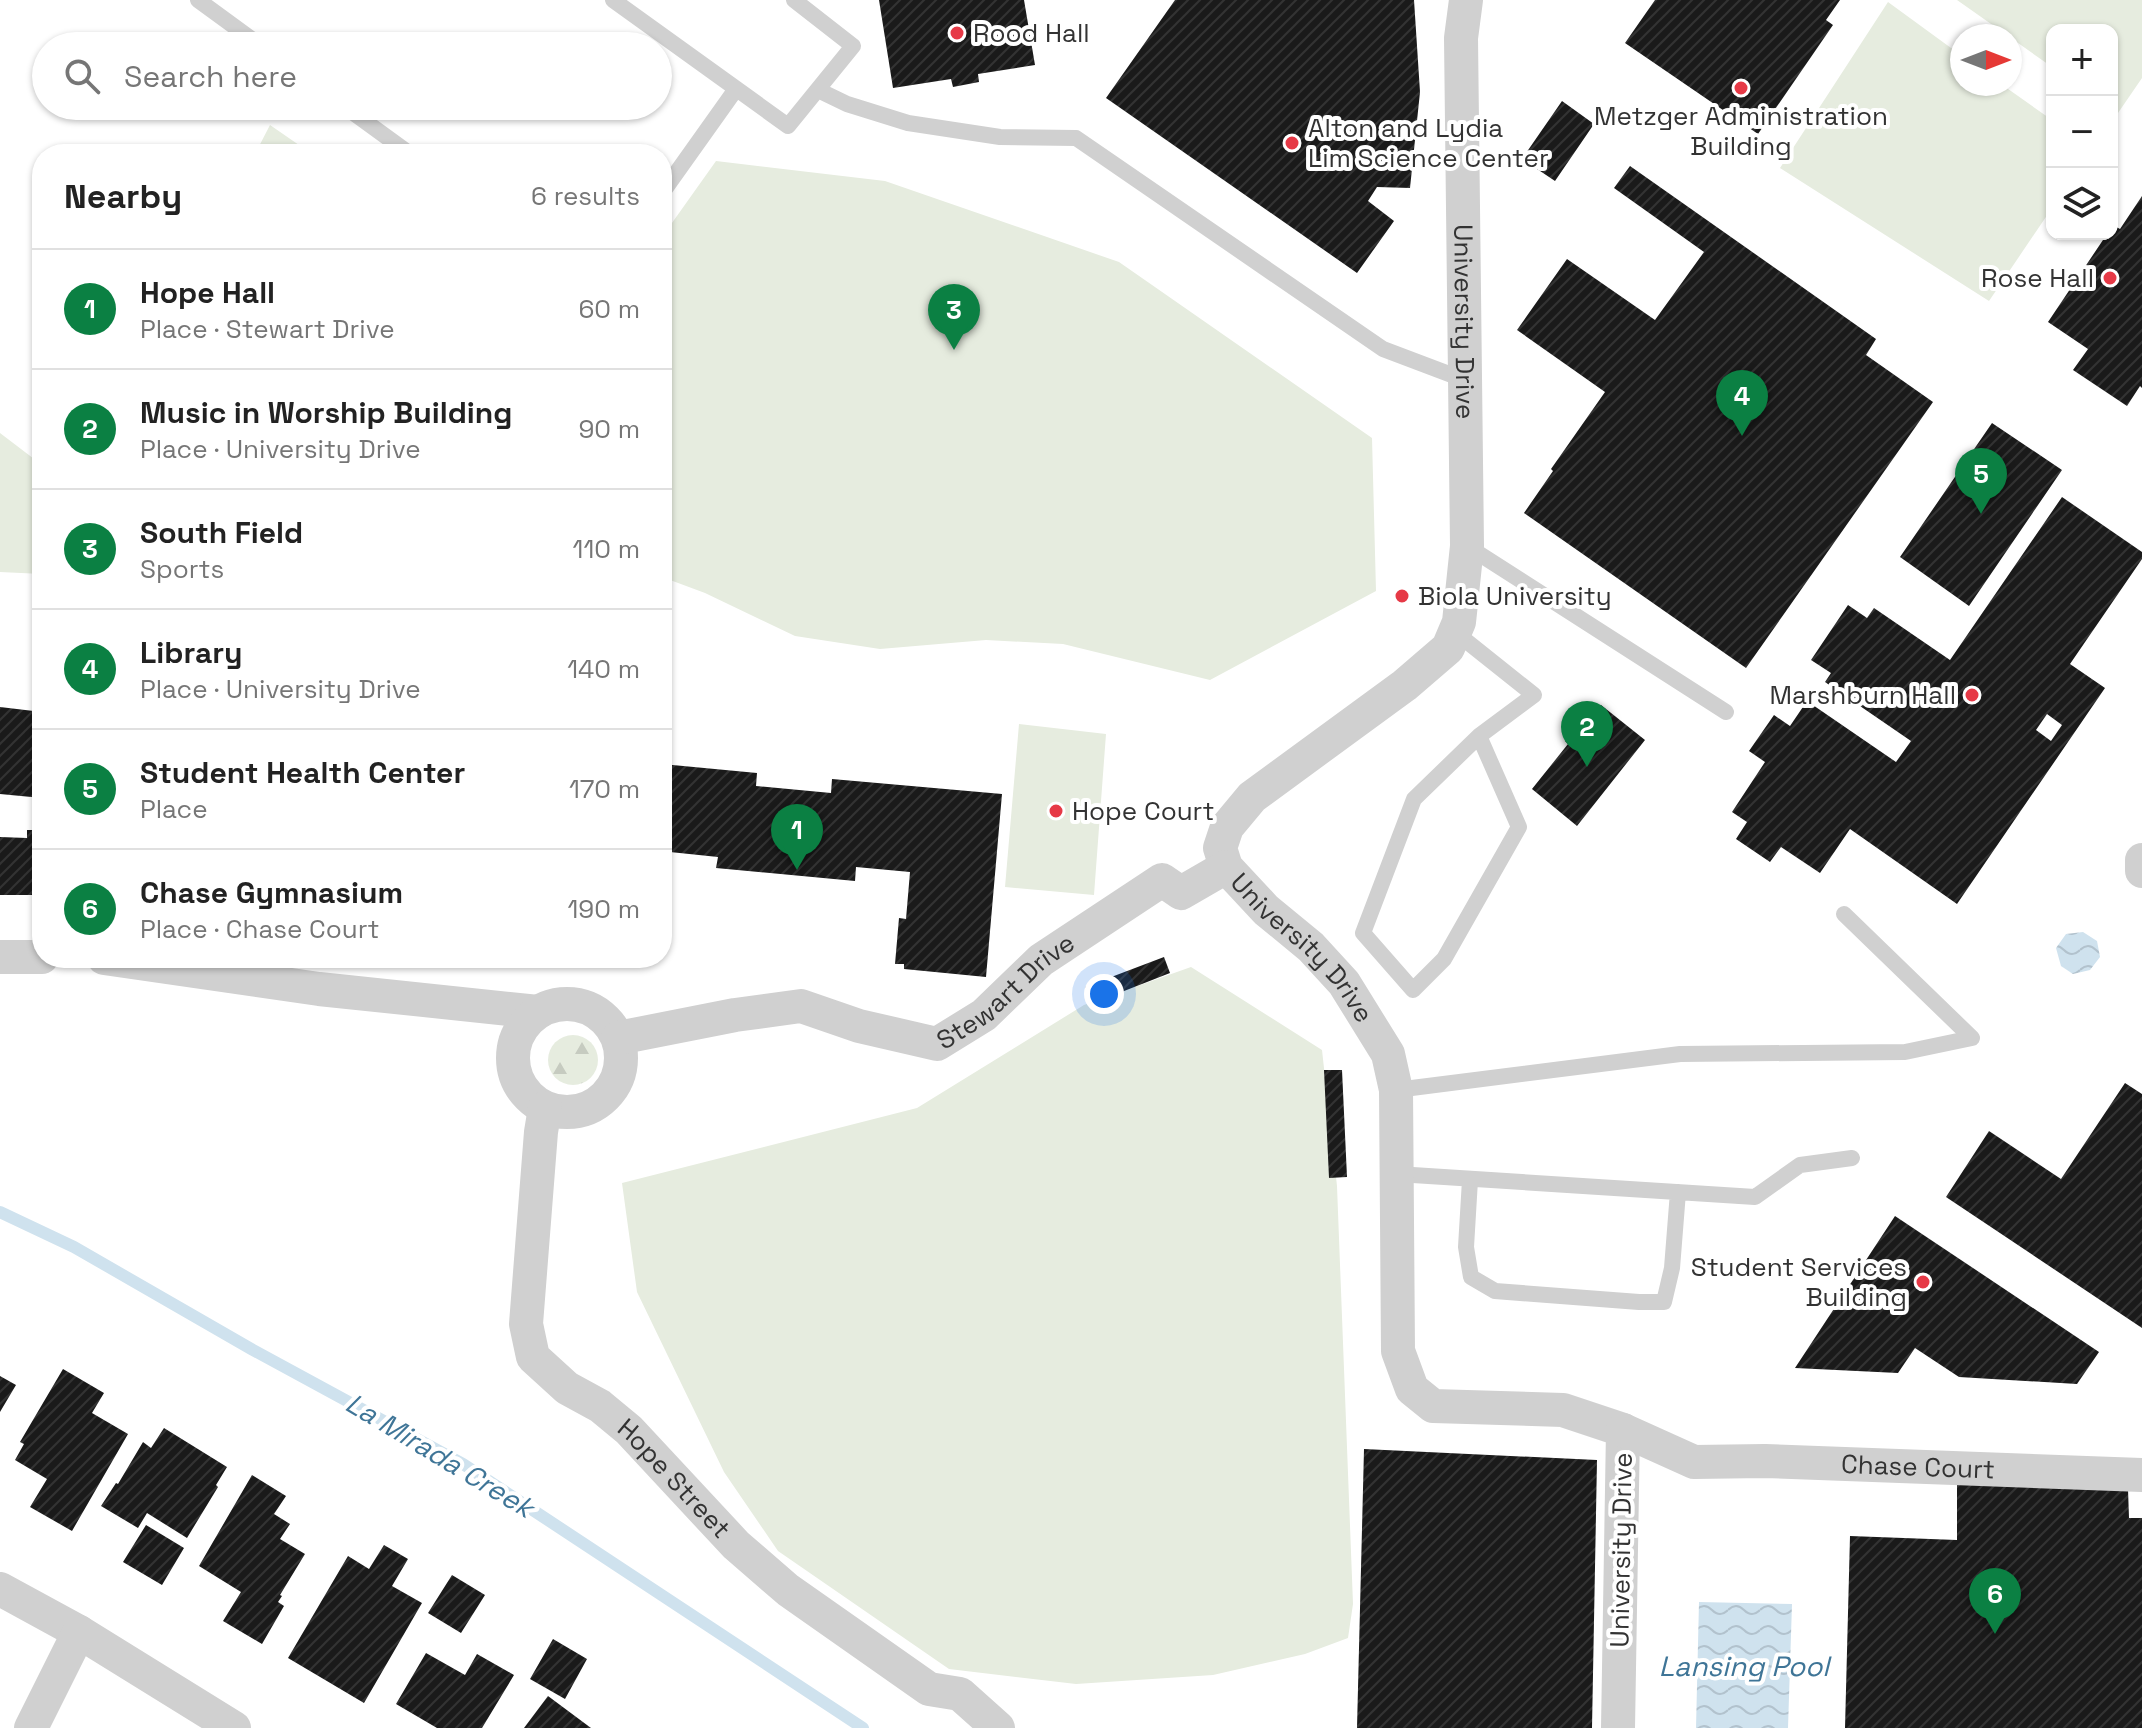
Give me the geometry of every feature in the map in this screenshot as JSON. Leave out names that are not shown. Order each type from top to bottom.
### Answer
[{"type":"street","name":"University Drive","points":[[1466,0],[1461,38],[1467,546],[1459,622],[1448,648],[1405,685],[1252,797],[1227,827],[1220,848],[1226,867],[1266,910],[1311,947],[1344,983],[1388,1054],[1396,1090],[1398,1351],[1412,1389],[1433,1406],[1563,1410],[1623,1430],[1618,1728]]},
{"type":"street","points":[[2142,860],[2142,871]]},
{"type":"street","name":"Stewart Drive","points":[[618,1038],[735,1015],[801,1006],[859,1026],[937,1044],[984,1015],[1041,960],[1162,880],[1181,893],[1226,867]]},
{"type":"street","points":[[0,957],[32,957]]},
{"type":"street","points":[[191,968],[319,989],[538,1012]]},
{"type":"street","points":[[575,1004],[593,1010],[607,1022],[618,1038],[621,1056],[619,1074],[611,1090],[598,1103],[581,1111],[563,1112],[543,1120],[518,1081],[513,1062],[515,1043],[524,1025],[538,1012],[555,1005],[575,1004]]},
{"type":"street","name":"Hope Street","points":[[543,1120],[526,1324],[533,1357],[567,1388],[600,1406],[629,1430],[736,1545],[788,1590],[929,1689],[960,1694],[998,1728]]},
{"type":"street","name":"Chase Court","points":[[1623,1430],[1694,1462],[1765,1461],[2142,1475]]},
{"type":"street","points":[[0,1589],[79,1632],[234,1728]]},
{"type":"street","points":[[31,1728],[79,1632]]},
{"type":"lane","points":[[198,0],[242,32]]},
{"type":"lane","points":[[613,0],[657,32]]},
{"type":"lane","points":[[672,43],[788,126],[853,46],[794,0]]},
{"type":"lane","points":[[672,179],[736,89]]},
{"type":"lane","points":[[818,90],[847,104],[908,123],[1000,137],[1076,138],[1383,349],[1465,380]]},
{"type":"lane","points":[[363,120],[396,144]]},
{"type":"lane","points":[[1467,546],[1726,712]]},
{"type":"lane","points":[[1455,632],[1534,695],[1479,736],[1414,799],[1363,933],[1413,990],[1444,959],[1519,827],[1479,736]]},
{"type":"lane","points":[[1396,1090],[1680,1054],[1905,1052],[1972,1038],[1844,914]]},
{"type":"lane","points":[[1397,1174],[1755,1197],[1800,1165],[1852,1158]]},
{"type":"lane","points":[[1470,1180],[1466,1247],[1471,1277],[1495,1291],[1639,1302],[1664,1302],[1672,1268],[1678,1192]]},
{"type":"green space","points":[[1957,0],[2142,0],[2142,78],[2118,113],[2118,24],[2046,24],[2046,63],[2022,46],[2022,24],[1991,24]]},
{"type":"green space","points":[[1888,2],[1950,47],[1950,96],[2018,96],[2046,116],[2046,217],[1989,301],[1780,168]]},
{"type":"green space","points":[[270,125],[298,144],[260,144]]},
{"type":"green space","points":[[716,161],[885,181],[1119,262],[1372,438],[1376,591],[1210,680],[1063,644],[986,640],[880,649],[795,636],[672,581],[672,223]]},
{"type":"green space","points":[[0,433],[32,457],[32,574],[0,572]]},
{"type":"green space","name":"Hope Court","points":[[1019,724],[1106,734],[1094,895],[1005,887]]},
{"type":"green space","points":[[1191,967],[1322,1050],[1337,1186],[1353,1604],[1348,1638],[1305,1654],[1213,1675],[1076,1684],[949,1669],[778,1551],[724,1472],[637,1292],[622,1183],[917,1108],[1084,1005]]},
{"type":"green space","points":[[573,1035],[591,1042],[598,1060],[591,1078],[573,1085],[555,1078],[548,1060],[555,1042]]},
{"type":"water","points":[[2083,932],[2097,941],[2100,957],[2090,970],[2073,974],[2061,966],[2056,948],[2066,934]]},
{"type":"water","name":"Lansing Pool","points":[[1699,1602],[1792,1604],[1788,1728],[1696,1728]]},
{"type":"building","name":"Rood Hall","points":[[879,0],[1024,0],[1035,65],[978,74],[979,82],[953,87],[951,79],[893,88]]},
{"type":"building","name":"Alton and Lydia Lim Science Center","points":[[1175,0],[1414,0],[1420,92],[1410,188],[1377,187],[1368,201],[1394,221],[1357,273],[1106,98]]},
{"type":"building","name":"Metzger Administration Building","points":[[1655,0],[1840,0],[1826,20],[1833,25],[1758,134],[1625,43]]},
{"type":"building","points":[[1562,101],[1594,124],[1555,181],[1522,159]]},
{"type":"building","points":[[1630,166],[1876,339],[1866,355],[1933,402],[1746,668],[1524,513],[1605,392],[1517,330],[1567,259],[1655,320],[1704,252],[1614,188]]},
{"type":"building","name":"Rose Hall","points":[[2142,196],[2142,388],[2140,386],[2127,406],[2073,370],[2088,349],[2048,322],[2103,240],[2118,240],[2120,229]]},
{"type":"building","points":[[1992,423],[2062,470],[1969,606],[1900,557]]},
{"type":"building","name":"Marshburn Hall","points":[[2062,497],[2142,552],[2142,559],[2070,664],[2105,688],[1957,904],[1850,829],[1820,873],[1781,847],[1770,862],[1736,839],[1747,822],[1732,812],[1765,762],[1749,751],[1774,715],[1790,726],[1807,701],[1896,762],[1911,741],[1825,682],[1831,673],[1811,660],[1848,605],[1867,618],[1874,608],[1950,660]],"holes":[[[2047,714],[2062,725],[2051,741],[2036,730]]]},
{"type":"building","points":[[1601,705],[1645,740],[1577,826],[1532,789],[1568,744],[1565,741],[1592,707],[1596,710]]},
{"type":"building","points":[[0,707],[32,711],[32,797],[0,794]]},
{"type":"building","points":[[672,765],[757,773],[756,786],[831,793],[832,779],[1002,794],[986,977],[904,969],[904,964],[895,964],[899,918],[906,919],[910,872],[856,867],[855,881],[716,868],[718,857],[672,852]]},
{"type":"building","points":[[27,830],[32,830],[32,895],[0,895],[0,837],[27,838]]},
{"type":"building","points":[[1164,957],[1170,973],[1091,1004],[1085,987]]},
{"type":"building","points":[[1324,1070],[1342,1070],[1347,1177],[1329,1178]]},
{"type":"building","points":[[2125,1083],[2142,1094],[2142,1328],[1946,1197],[1989,1131],[2061,1179]]},
{"type":"building","name":"Student Services Building","points":[[1895,1216],[2099,1352],[2077,1384],[1959,1377],[1915,1348],[1898,1373],[1795,1368]]},
{"type":"building","points":[[63,1369],[104,1393],[92,1413],[128,1434],[72,1531],[30,1507],[47,1479],[15,1460],[24,1444],[20,1442]]},
{"type":"building","points":[[0,1376],[16,1385],[0,1412]]},
{"type":"building","points":[[164,1428],[227,1467],[187,1538],[147,1513],[138,1528],[101,1506],[143,1442],[151,1448]]},
{"type":"building","points":[[1364,1449],[1597,1460],[1592,1728],[1357,1728]]},
{"type":"building","points":[[252,1475],[286,1496],[274,1514],[290,1524],[280,1539],[305,1554],[280,1595],[278,1602],[284,1606],[262,1644],[223,1621],[241,1592],[199,1566]]},
{"type":"building","points":[[1957,1483],[2128,1489],[2129,1518],[2142,1518],[2142,1728],[1845,1728],[1850,1536],[1957,1540]]},
{"type":"building","points":[[146,1525],[184,1548],[162,1585],[123,1562]]},
{"type":"building","points":[[384,1545],[408,1559],[392,1586],[422,1603],[364,1703],[288,1658],[348,1556],[369,1569]]},
{"type":"building","points":[[452,1575],[485,1595],[461,1633],[428,1613]]},
{"type":"building","points":[[553,1639],[587,1659],[565,1699],[530,1679]]},
{"type":"building","points":[[426,1653],[465,1675],[477,1654],[514,1675],[482,1728],[437,1728],[396,1704]]},
{"type":"building","points":[[548,1696],[591,1728],[524,1728]]},
{"type":"waterway","name":"La Mirada Creek","points":[[0,1212],[74,1247],[253,1350],[463,1464],[863,1728]]},
{"type":"place","name":"Rood Hall","points":[[957,33]]},
{"type":"place","name":"Metzger Administration Building","points":[[1741,88]]},
{"type":"place","name":"Alton and Lydia Lim Science Center","points":[[1292,143]]},
{"type":"place","name":"Rose Hall","points":[[2110,278]]},
{"type":"place","name":"South Field","points":[[954,350]]},
{"type":"place","name":"Library","points":[[1742,436]]},
{"type":"place","name":"Student Health Center","points":[[1981,514]]},
{"type":"place","name":"Biola University","points":[[1402,596]]},
{"type":"place","name":"Marshburn Hall","points":[[1972,695]]},
{"type":"place","name":"Music in Worship Building","points":[[1587,767]]},
{"type":"place","name":"Hope Court","points":[[1056,811]]},
{"type":"place","name":"Hope Hall","points":[[797,870]]},
{"type":"place","name":"Student Services Building","points":[[1923,1282]]},
{"type":"place","name":"Chase Gymnasium","points":[[1995,1634]]}]
